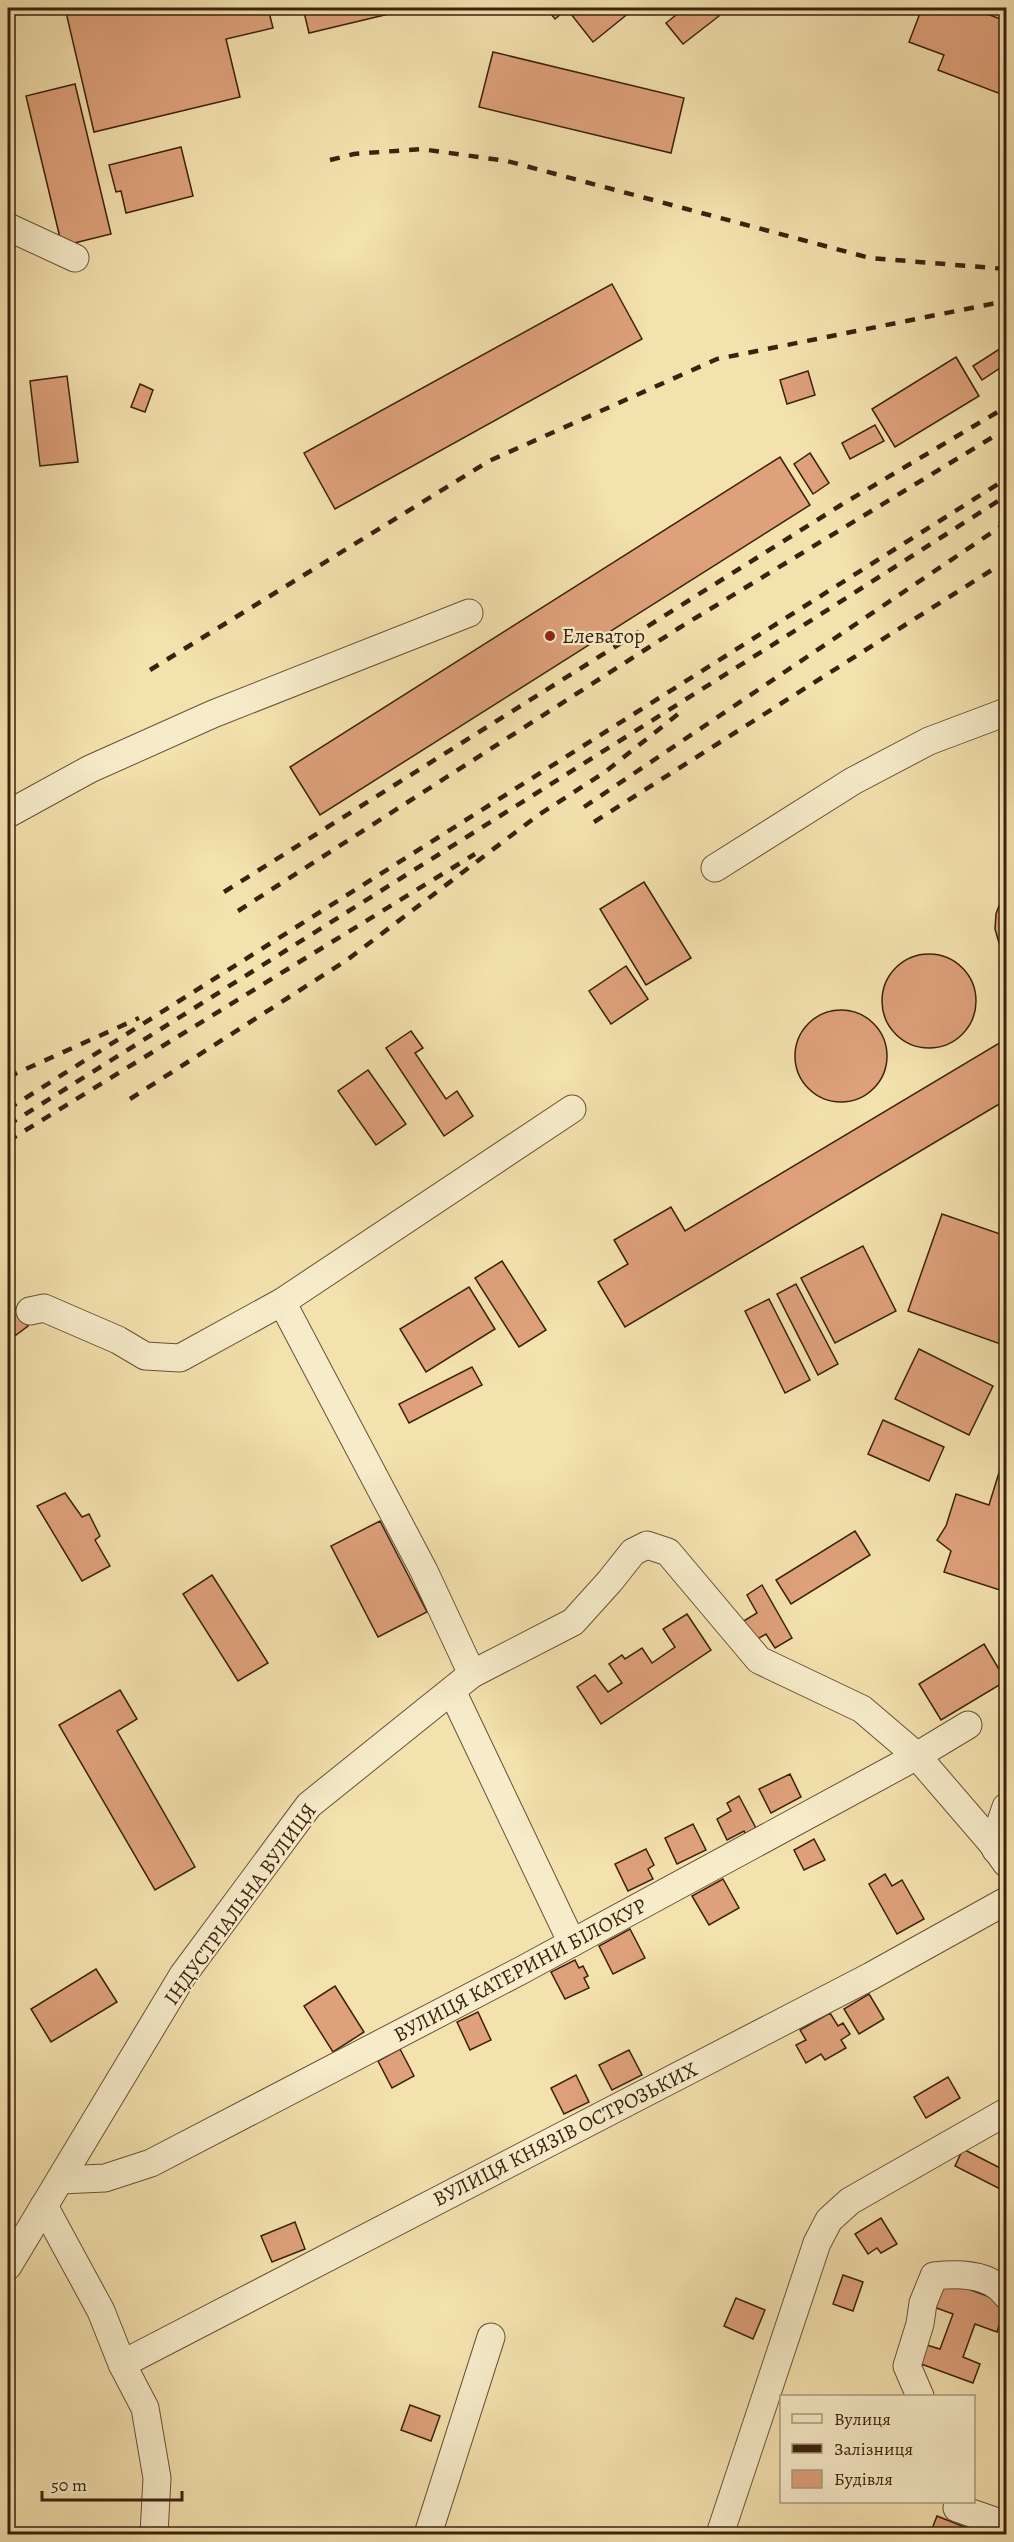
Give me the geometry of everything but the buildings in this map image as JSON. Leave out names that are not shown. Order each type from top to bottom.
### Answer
[{"type":"street","points":[[8,227],[75,258]]},
{"type":"street","points":[[8,814],[90,769],[213,714],[469,613]]},
{"type":"street","points":[[715,868],[853,781],[929,741],[1006,712]]},
{"type":"street","points":[[30,1311],[44,1308],[109,1335],[146,1356],[180,1358],[282,1302],[572,1109]]},
{"type":"street","points":[[282,1302],[424,1571],[462,1682],[572,1943]]},
{"type":"street","name":"ІНДУСТРІАЛЬНА ВУЛИЦЯ","points":[[8,2266],[183,1974],[309,1805],[462,1682],[573,1622],[633,1552],[647,1545],[668,1552],[759,1660],[862,1709],[917,1756],[1001,1857]]},
{"type":"street","name":"ВУЛИЦЯ КАТЕРИНИ БІЛОКУР","points":[[60,2180],[105,2178],[151,2163],[572,1943],[917,1756],[968,1725]]},
{"type":"street","points":[[1001,1857],[996,1836],[1006,1807]]},
{"type":"street","name":"ВУЛИЦЯ КНЯЗІВ ОСТРОЗЬКИХ","points":[[122,2364],[871,1976],[1006,1901]]},
{"type":"street","points":[[720,2535],[817,2243],[829,2220],[850,2201],[1006,2112]]},
{"type":"street","points":[[44,2206],[100,2312],[122,2364],[145,2408],[157,2478],[154,2535]]},
{"type":"street","points":[[919,2395],[907,2366],[920,2324],[923,2302],[934,2276],[959,2273],[999,2285],[1006,2295]]},
{"type":"street","points":[[428,2535],[491,2337]]},
{"type":"street","points":[[958,2503],[957,2508],[1006,2524]]},
{"type":"railway","points":[[330,160],[354,154],[421,149],[507,161],[870,258],[1006,269]]},
{"type":"railway","points":[[150,670],[489,461],[717,359],[1006,301]]},
{"type":"railway","points":[[224,892],[841,505],[1006,407]]},
{"type":"railway","points":[[238,911],[679,628],[1006,429]]},
{"type":"railway","points":[[8,1109],[1006,479]]},
{"type":"railway","points":[[8,1125],[1006,496]]},
{"type":"railway","points":[[584,807],[1006,523]]},
{"type":"railway","points":[[594,822],[1006,561]]},
{"type":"railway","points":[[130,1099],[347,960],[537,816],[605,772],[682,711]]},
{"type":"railway","points":[[8,1141],[475,854]]},
{"type":"railway","points":[[8,1077],[139,1018]]},
{"type":"place","name":"Елеватор","points":[[550,636]]}]
